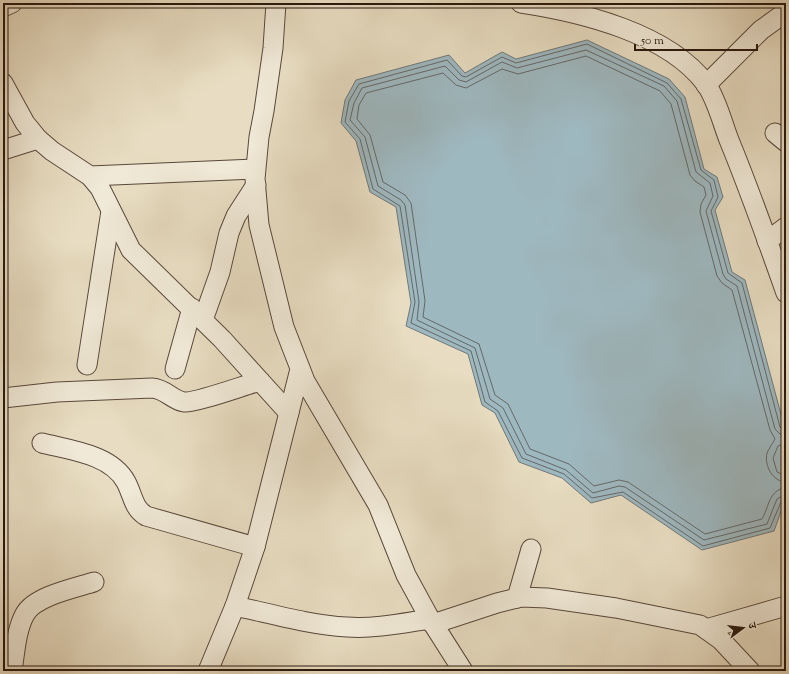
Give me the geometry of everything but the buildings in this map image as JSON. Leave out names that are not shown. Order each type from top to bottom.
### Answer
[{"type":"street","points":[[3,7],[12,3]]},
{"type":"street","points":[[276,3],[273,48],[255,177],[259,225],[284,327],[300,369],[328,423],[378,505],[406,575],[432,622],[463,671]]},
{"type":"street","points":[[521,3],[596,19],[642,37],[682,60],[706,85],[742,172],[786,293]]},
{"type":"street","points":[[706,85],[761,30],[786,12]]},
{"type":"street","points":[[3,83],[25,123],[38,139],[52,151],[90,176],[100,188],[131,250],[198,314],[289,413]]},
{"type":"street","points":[[3,150],[38,139]]},
{"type":"street","points":[[90,176],[255,177]]},
{"type":"street","points":[[175,369],[198,314],[220,272],[231,228],[255,177]]},
{"type":"street","points":[[87,365],[111,210]]},
{"type":"street","points":[[767,241],[786,227]]},
{"type":"street","points":[[208,671],[235,606],[254,547],[300,369]]},
{"type":"street","points":[[3,398],[57,392],[152,388],[167,392],[178,400],[190,401],[260,381]]},
{"type":"street","points":[[42,443],[83,453],[106,462],[126,481],[134,504],[139,512],[146,516],[254,547]]},
{"type":"street","points":[[517,598],[532,549]]},
{"type":"street","points":[[12,671],[21,626],[25,614],[32,606],[45,598],[94,582]]},
{"type":"street","points":[[235,606],[322,624],[347,627],[370,627],[432,622],[517,598],[547,598],[616,608],[688,622],[706,629],[721,640],[750,671]]},
{"type":"street","points":[[706,629],[786,606]]},
{"type":"water","points":[[587,40],[669,79],[685,97],[704,169],[717,177],[723,197],[715,210],[732,272],[745,280],[786,433],[786,450],[782,457],[785,478],[785,495],[774,531],[702,550],[621,495],[591,503],[562,478],[519,462],[495,413],[482,405],[468,354],[406,326],[411,303],[396,207],[370,192],[356,141],[341,123],[345,100],[356,80],[449,55],[465,73],[502,52],[516,59]]}]
